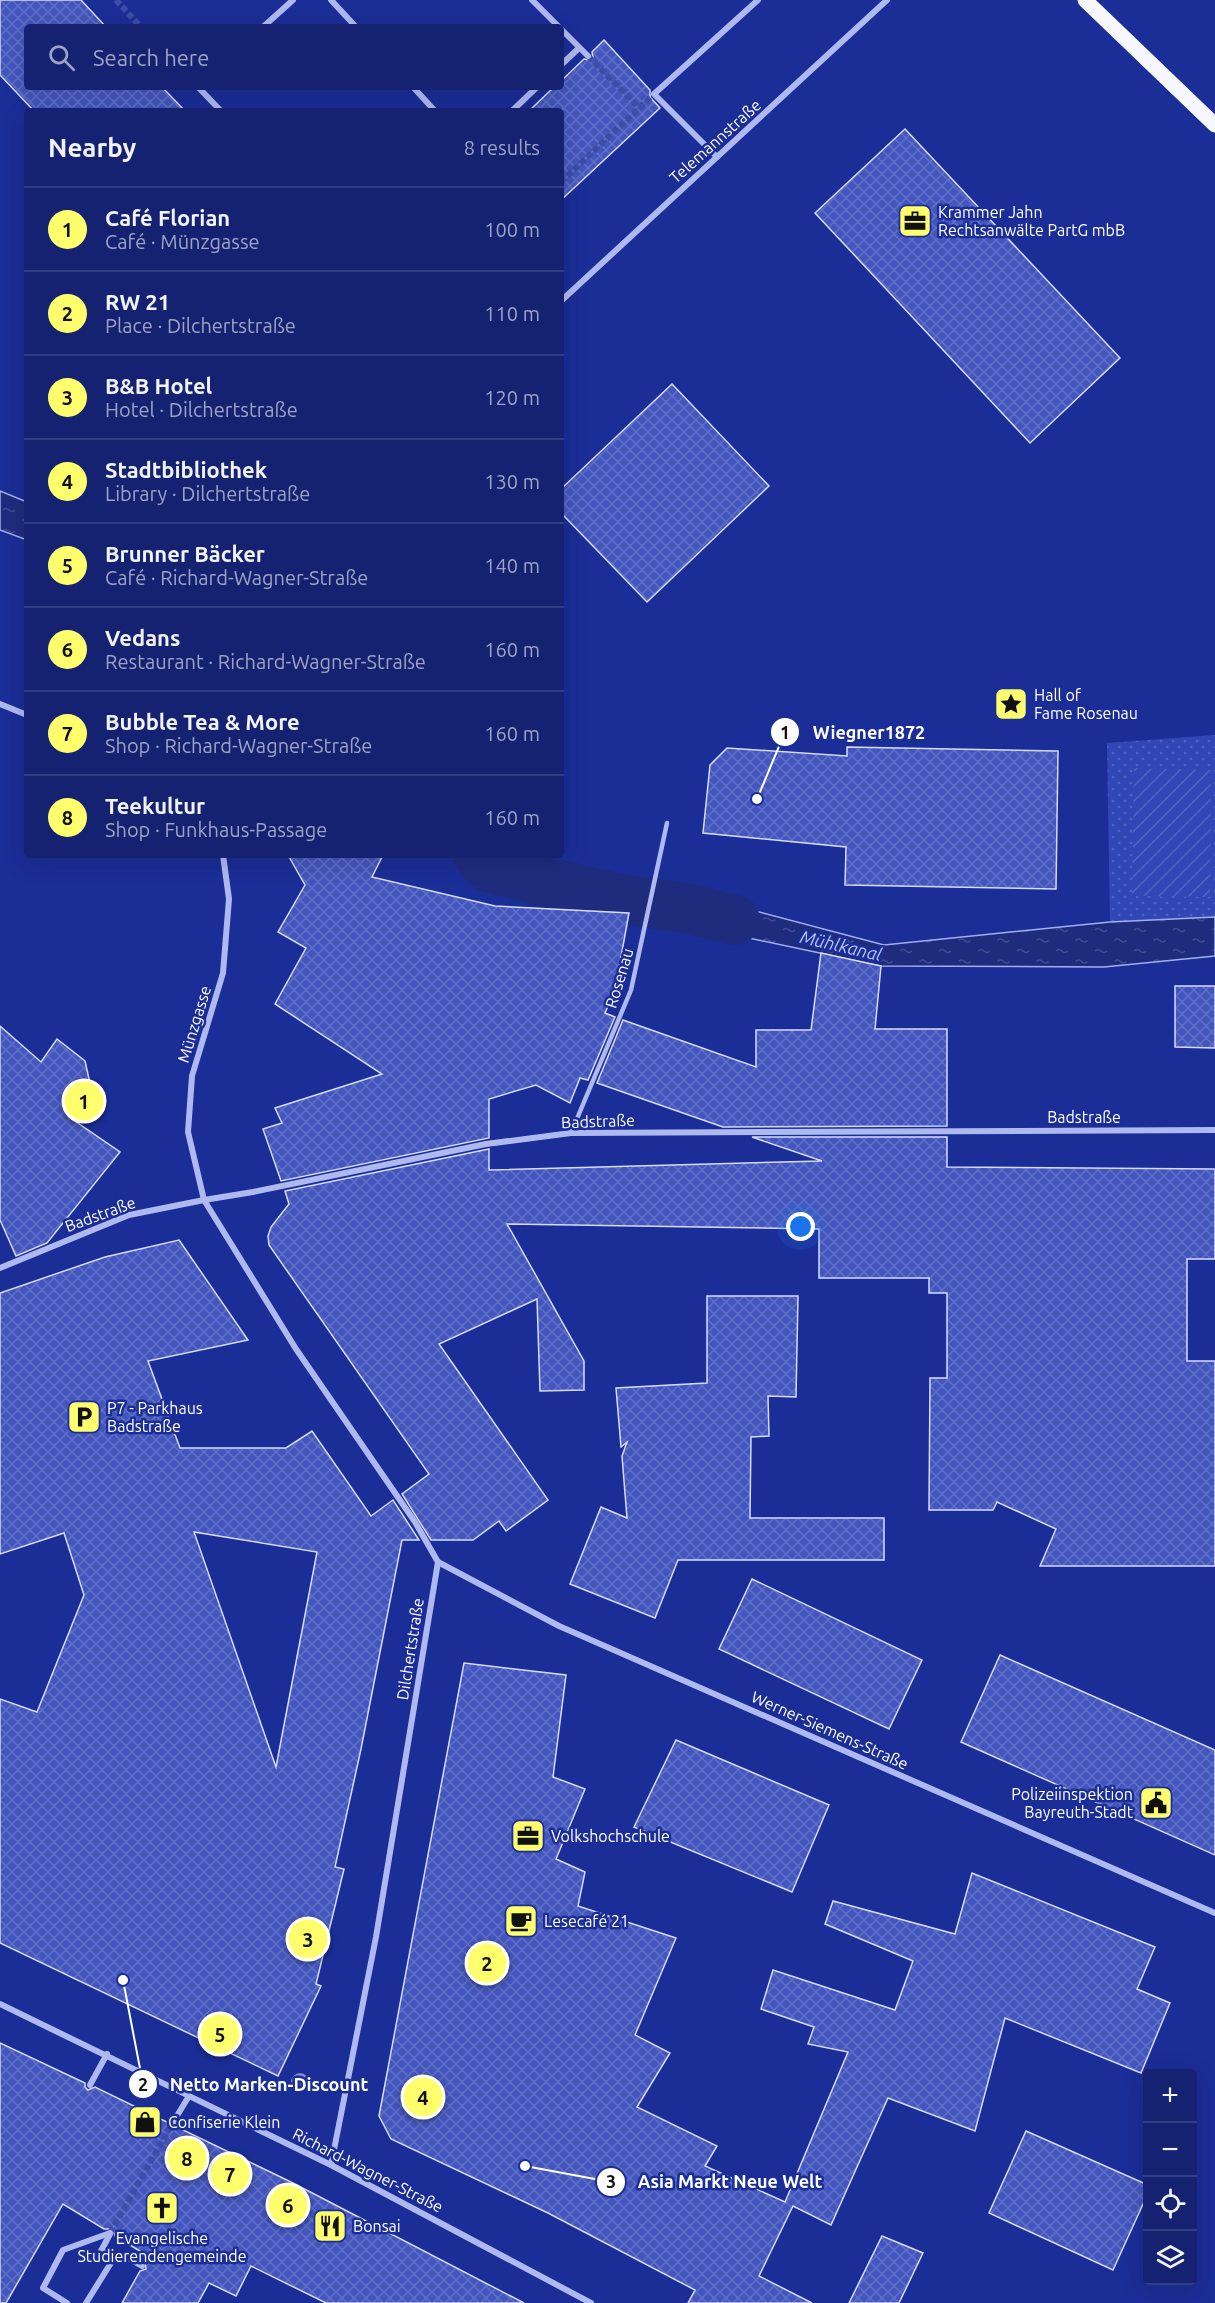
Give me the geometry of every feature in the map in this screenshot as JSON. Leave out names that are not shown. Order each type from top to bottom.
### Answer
[{"type":"main road","points":[[1085,0],[1215,125]]},
{"type":"street","points":[[266,24],[293,0]]},
{"type":"street","points":[[331,0],[353,24]]},
{"type":"street","points":[[532,0],[556,24]]},
{"type":"street","points":[[717,157],[654,94],[758,0]]},
{"type":"street","name":"Telemannstraße","points":[[564,299],[887,0]]},
{"type":"street","points":[[564,32],[588,56]]},
{"type":"street","points":[[564,62],[579,48]]},
{"type":"street","points":[[201,90],[218,108]]},
{"type":"street","points":[[416,90],[432,108]]},
{"type":"street","points":[[515,108],[534,90]]},
{"type":"street","points":[[0,704],[24,714]]},
{"type":"street","name":"Münzgasse","points":[[204,1200],[188,1132],[192,1076],[224,973],[229,899],[223,858]]},
{"type":"street","name":"Badstraße","points":[[0,1268],[129,1215],[486,1144],[571,1133],[1215,1130]]},
{"type":"street","points":[[204,1200],[296,1349],[416,1522],[438,1562]]},
{"type":"street","name":"Werner-Siemens-Straße","points":[[438,1562],[558,1626],[1215,1913]]},
{"type":"street","name":"Dilchertstraße","points":[[331,2165],[376,1937],[438,1562]]},
{"type":"street","name":"Richard-Wagner-Straße","points":[[0,2004],[107,2054],[331,2165],[591,2303]]},
{"type":"street","points":[[90,2085],[107,2054]]},
{"type":"street","points":[[172,2124],[189,2096]]},
{"type":"street","points":[[64,2302],[43,2288],[63,2250],[110,2233],[101,2251],[114,2258],[126,2257],[142,2266]]},
{"type":"street","points":[[86,2303],[114,2258]]},
{"type":"lane","name":"Rosenau","points":[[571,1133],[631,990],[668,823]]},
{"type":"shaded area","points":[[1215,735],[1215,917],[1110,922],[1107,743]]},
{"type":"shaded area","points":[[1134,768],[1211,770],[1210,897],[1132,896]]},
{"type":"water","points":[[0,491],[24,501],[24,539],[0,530]]},
{"type":"water","points":[[456,858],[508,858],[542,867],[638,883],[632,913],[536,897],[469,874]]},
{"type":"water","points":[[672,889],[884,945],[1110,922],[1215,917],[1215,956],[1104,967],[881,966],[669,921]]},
{"type":"building","points":[[0,0],[81,0],[103,24],[24,24],[24,90],[165,90],[182,108],[31,108],[0,75]]},
{"type":"building","points":[[604,40],[650,90],[650,97],[660,108],[564,197],[564,108],[532,108],[551,90],[564,90],[564,78],[584,59],[591,60],[592,52]]},
{"type":"building","points":[[905,129],[1120,358],[1030,443],[815,213]]},
{"type":"building","points":[[672,384],[769,486],[647,602],[564,516],[564,486]]},
{"type":"building","points":[[847,747],[1058,751],[1056,889],[845,885],[846,847],[703,833],[710,765],[727,748],[847,756]]},
{"type":"building","points":[[290,858],[382,858],[372,877],[495,906],[629,913],[615,990],[605,1013],[615,1017],[588,1080],[580,1078],[570,1103],[536,1085],[489,1099],[489,1138],[281,1181],[263,1129],[282,1123],[275,1108],[382,1074],[275,1004],[306,948],[278,932],[305,885]]},
{"type":"building","points":[[821,953],[881,966],[875,1029],[947,1029],[947,1126],[723,1127],[597,1083],[623,1020],[756,1067],[756,1030],[811,1030]]},
{"type":"building","points":[[1175,986],[1215,986],[1215,1048],[1175,1047]]},
{"type":"building","points":[[0,1026],[41,1062],[57,1039],[85,1061],[92,1092],[72,1119],[120,1152],[47,1243],[16,1256],[0,1220]]},
{"type":"building","points":[[752,1137],[947,1137],[947,1167],[1215,1169],[1215,1259],[1187,1259],[1187,1361],[1215,1361],[1215,1566],[1040,1566],[1056,1529],[997,1502],[993,1510],[929,1510],[930,1378],[947,1378],[947,1293],[929,1293],[929,1278],[819,1278],[819,1229],[507,1224],[584,1361],[584,1390],[540,1391],[537,1299],[439,1344],[548,1500],[506,1531],[499,1521],[473,1540],[431,1540],[402,1494],[429,1474],[269,1245],[268,1236],[271,1227],[289,1204],[285,1191],[489,1149],[489,1170],[822,1161]]},
{"type":"building","points":[[179,1240],[248,1340],[148,1361],[180,1448],[286,1448],[312,1431],[371,1516],[393,1500],[419,1540],[402,1540],[335,1867],[344,1869],[316,1984],[321,1986],[278,2076],[0,1943],[0,1699],[37,1712],[84,1595],[64,1533],[0,1554],[0,1293],[105,1257]],"holes":[[[194,1532],[317,1552],[276,1767]]]},
{"type":"building","points":[[707,1296],[798,1296],[796,1397],[768,1396],[769,1436],[751,1437],[750,1518],[884,1518],[884,1560],[678,1560],[655,1618],[570,1584],[601,1507],[627,1518],[622,1456],[627,1442],[621,1447],[616,1388],[707,1383]]},
{"type":"building","points":[[752,1579],[922,1660],[889,1729],[719,1649]]},
{"type":"building","name":"Polizeiinspektion Bayreuth-Stadt","points":[[1000,1655],[1215,1750],[1215,1855],[961,1742]]},
{"type":"building","points":[[464,1663],[566,1675],[553,1777],[585,1789],[556,1859],[585,1872],[578,1906],[676,1938],[635,2035],[670,2053],[637,2107],[717,2146],[705,2166],[785,2202],[848,2052],[808,2044],[814,2027],[761,2009],[773,1970],[895,2010],[913,1961],[825,1924],[833,1901],[955,1934],[972,1873],[1155,1947],[1137,1989],[1170,2003],[1141,2073],[1005,2018],[975,2131],[888,2098],[831,2225],[793,2206],[759,2276],[812,2303],[688,2303],[695,2290],[548,2213],[391,2139],[379,2116]]},
{"type":"building","points":[[676,1740],[829,1805],[792,1892],[634,1827]]},
{"type":"building","points":[[0,2043],[85,2083],[88,2090],[95,2087],[167,2122],[170,2129],[177,2127],[293,2183],[524,2303],[326,2303],[251,2266],[236,2296],[209,2283],[198,2303],[122,2303],[140,2271],[146,2269],[145,2262],[148,2256],[115,2236],[113,2229],[104,2229],[63,2204],[6,2303],[0,2303]]},
{"type":"building","points":[[1026,2131],[1143,2183],[1143,2204],[1113,2270],[989,2213]]},
{"type":"building","points":[[882,2236],[923,2253],[899,2303],[849,2303]]},
{"type":"waterway","name":"Mühlkanal","points":[[480,858],[488,867],[536,880],[615,898],[690,909],[735,920]]},
{"type":"tunnel","points":[[116,0],[138,24]]},
{"type":"tunnel","points":[[588,56],[639,108]]},
{"type":"tunnel","points":[[564,179],[654,94]]},
{"type":"tunnel","points":[[110,2233],[172,2124]]},
{"type":"place","name":"Krammer Jahn Rechtsanwälte PartG mbB","points":[[915,221]]},
{"type":"place","name":"Hall of Fame Rosenau","points":[[1011,704]]},
{"type":"place","name":"Wiegner1872","points":[[757,799]]},
{"type":"place","name":"Café Florian","points":[[84,1101]]},
{"type":"place","name":"P7 - Parkhaus Badstraße","points":[[84,1417]]},
{"type":"place","name":"Polizeiinspektion Bayreuth-Stadt","points":[[1156,1803]]},
{"type":"place","name":"Volkshochschule","points":[[528,1836]]},
{"type":"place","name":"Lesecafé 21","points":[[521,1921]]},
{"type":"place","name":"B&B Hotel","points":[[308,1939]]},
{"type":"place","name":"RW 21","points":[[487,1963]]},
{"type":"place","name":"Netto Marken-Discount","points":[[123,1980]]},
{"type":"place","name":"Brunner Bäcker","points":[[220,2034]]},
{"type":"place","name":"Stadtbibliothek","points":[[423,2097]]},
{"type":"place","name":"Confiserie Klein","points":[[145,2122]]},
{"type":"place","name":"Teekultur","points":[[187,2158]]},
{"type":"place","name":"Asia Markt Neue Welt","points":[[525,2166]]},
{"type":"place","name":"Bubble Tea & More","points":[[230,2174]]},
{"type":"place","name":"Vedans","points":[[288,2205]]},
{"type":"place","name":"Evangelische Studierendengemeinde","points":[[162,2208]]},
{"type":"place","name":"Bonsai","points":[[330,2226]]}]
